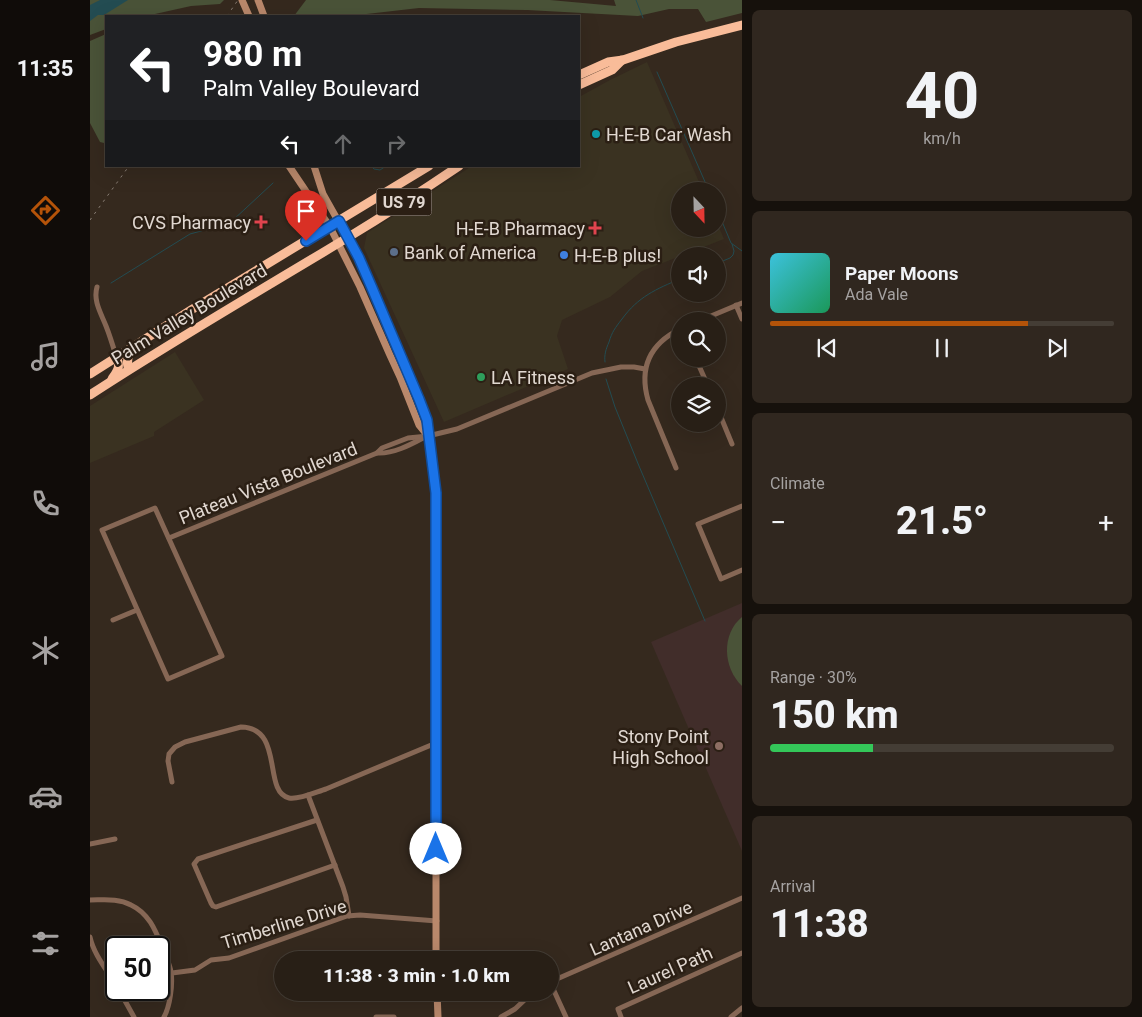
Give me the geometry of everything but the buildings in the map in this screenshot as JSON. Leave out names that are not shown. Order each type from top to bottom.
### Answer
[{"type":"highway","points":[[580,75],[608,62],[623,60],[676,42],[742,25]]},
{"type":"highway","points":[[580,85],[612,70],[623,60]]},
{"type":"highway","name":"Palm Valley Boulevard","points":[[90,374],[116,356],[427,167]]},
{"type":"highway","name":"Palm Valley Boulevard","points":[[90,395],[234,305],[348,238],[457,167]]},
{"type":"highway","points":[[129,369],[128,359],[136,344]]},
{"type":"highway","points":[[111,381],[119,367],[116,356]]},
{"type":"main road","points":[[242,0],[249,15]]},
{"type":"main road","points":[[258,1],[264,15]]},
{"type":"main road","points":[[290,167],[330,227],[360,287],[419,425],[428,436]]},
{"type":"main road","points":[[314,167],[323,194],[359,258],[427,420],[436,493],[436,951]]},
{"type":"main road","points":[[373,317],[377,318],[382,324],[404,364]]},
{"type":"main road","points":[[437,1001],[438,1017]]},
{"type":"street","points":[[97,287],[95,294],[96,303],[107,327],[116,356]]},
{"type":"street","points":[[720,312],[739,304],[742,319]]},
{"type":"street","points":[[671,335],[661,342],[648,361],[645,369],[645,384],[648,400],[676,468]]},
{"type":"street","name":"Plateau Vista Boulevard","points":[[168,538],[377,453],[401,448],[428,436],[457,429],[592,373],[621,367],[645,369]]},
{"type":"street","points":[[726,429],[732,444]]},
{"type":"street","points":[[742,506],[698,524],[721,579],[742,570]]},
{"type":"street","points":[[154,508],[168,538],[222,656],[168,679],[102,530],[154,508]]},
{"type":"street","points":[[113,620],[137,610]]},
{"type":"street","points":[[172,782],[168,761],[175,747],[185,742],[235,729],[247,728],[257,731],[264,737],[278,789],[280,793],[290,798],[326,789],[436,743]]},
{"type":"street","points":[[308,795],[346,897],[349,916]]},
{"type":"street","points":[[317,820],[198,859],[194,864],[211,903],[216,907],[335,865]]},
{"type":"street","points":[[90,844],[115,838]]},
{"type":"street","name":"Lantana Drive","points":[[559,978],[742,898]]},
{"type":"street","points":[[90,900],[119,900],[131,904],[149,919],[172,973],[170,1003],[164,1017]]},
{"type":"street","name":"Timberline Drive","points":[[172,973],[195,970],[211,960],[229,958],[349,916],[360,915],[437,921]]},
{"type":"street","points":[[90,937],[93,948],[105,968]]},
{"type":"street","name":"Laurel Path","points":[[621,1017],[618,1009],[742,953]]},
{"type":"street","points":[[125,1001],[134,1017]]},
{"type":"street","points":[[501,1017],[515,1009],[523,1001]]},
{"type":"street","points":[[559,1001],[566,1017]]},
{"type":"street","points":[[731,1017],[742,1008]]},
{"type":"street","points":[[376,1017],[394,1017]]},
{"type":"shaded area","points":[[647,62],[699,182],[671,182],[671,238],[724,239],[704,247],[671,247],[671,260],[642,271],[610,297],[562,320],[557,336],[568,369],[444,422],[364,248],[367,233],[470,167],[580,167],[580,96]]},
{"type":"shaded area","points":[[175,352],[204,400],[154,432],[154,436],[90,463],[90,406]]},
{"type":"shaded area","name":"Stony Point High School","points":[[742,603],[742,851],[651,642]]},
{"type":"green space","points":[[90,0],[224,0],[220,4],[191,6],[150,15],[105,15],[105,29],[90,35]]},
{"type":"green space","points":[[306,0],[550,0],[616,6],[614,0],[742,0],[742,13],[706,22],[698,9],[669,9],[638,16],[527,10],[419,8],[358,15],[295,15]]},
{"type":"green space","points":[[105,34],[104,143],[100,142],[90,123],[90,41]]},
{"type":"green space","points":[[742,617],[742,686],[731,670],[727,651],[730,632]]},
{"type":"water","points":[[100,0],[128,0],[104,15],[98,15],[90,21],[90,5]]},
{"type":"waterway","points":[[636,0],[643,18]]},
{"type":"waterway","points":[[657,72],[705,182]]},
{"type":"waterway","points":[[372,167],[380,170],[384,167]]},
{"type":"waterway","points":[[232,221],[273,183]]},
{"type":"waterway","points":[[111,283],[190,234],[227,224]]},
{"type":"waterway","points":[[726,231],[731,243],[742,251]]},
{"type":"waterway","points":[[726,260],[733,255],[732,244]]},
{"type":"waterway","points":[[605,362],[611,335],[628,311],[648,294],[671,283]]},
{"type":"waterway","points":[[606,379],[615,407],[639,466],[705,621]]},
{"type":"railway","points":[[228,15],[238,0]]},
{"type":"railway","points":[[90,220],[128,167]]},
{"type":"place","name":"H-E-B Car Wash","points":[[596,134]]},
{"type":"place","name":"CVS Pharmacy","points":[[261,222]]},
{"type":"place","name":"H-E-B Pharmacy","points":[[595,228]]},
{"type":"place","name":"Bank of America","points":[[394,252]]},
{"type":"place","name":"H-E-B plus!","points":[[564,255]]},
{"type":"place","name":"LA Fitness","points":[[481,377]]},
{"type":"place","name":"Stony Point High School","points":[[719,746]]},
{"type":"route","points":[[306,241],[339,221],[359,258],[427,420],[436,493],[436,849]]}]
